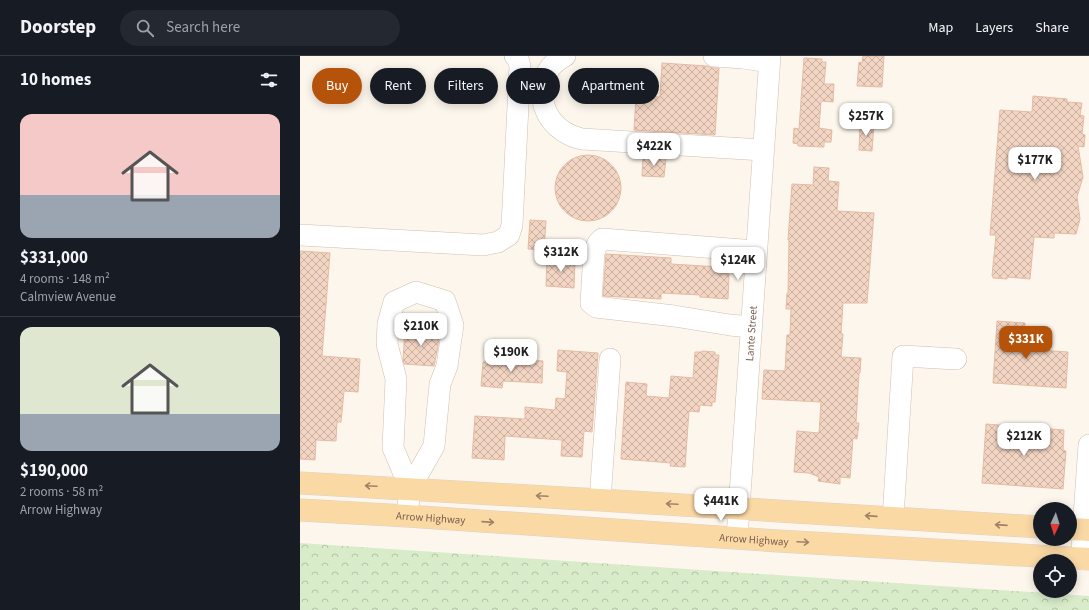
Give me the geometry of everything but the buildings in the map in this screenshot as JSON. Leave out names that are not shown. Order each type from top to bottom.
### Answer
[{"type":"main road","points":[[300,483],[410,488],[1033,527]]},
{"type":"main road","name":"Arrow Highway","points":[[300,510],[1085,559]]},
{"type":"street","points":[[300,235],[483,245],[498,242],[509,235],[512,225],[520,66],[518,59],[514,56]]},
{"type":"street","points":[[565,56],[556,61],[547,71],[542,92],[542,104],[551,120],[570,135],[582,139],[763,150]]},
{"type":"street","points":[[714,56],[769,59]]},
{"type":"street","name":"Lante Street","points":[[736,538],[769,59]]},
{"type":"street","points":[[751,327],[596,307],[591,303],[594,252],[598,243],[602,239],[756,251]]},
{"type":"street","points":[[408,516],[410,488],[434,446],[440,384],[447,366],[453,324],[445,301],[416,292],[394,302],[388,324],[387,344],[396,379],[393,448],[410,488]]},
{"type":"street","points":[[892,518],[903,356],[956,359]]},
{"type":"street","points":[[600,500],[610,359]]},
{"type":"street","points":[[1085,559],[1081,530],[1089,445]]},
{"type":"green space","points":[[300,543],[1033,592],[1033,598],[1077,598],[1077,595],[1089,596],[1089,610],[300,610]]}]
